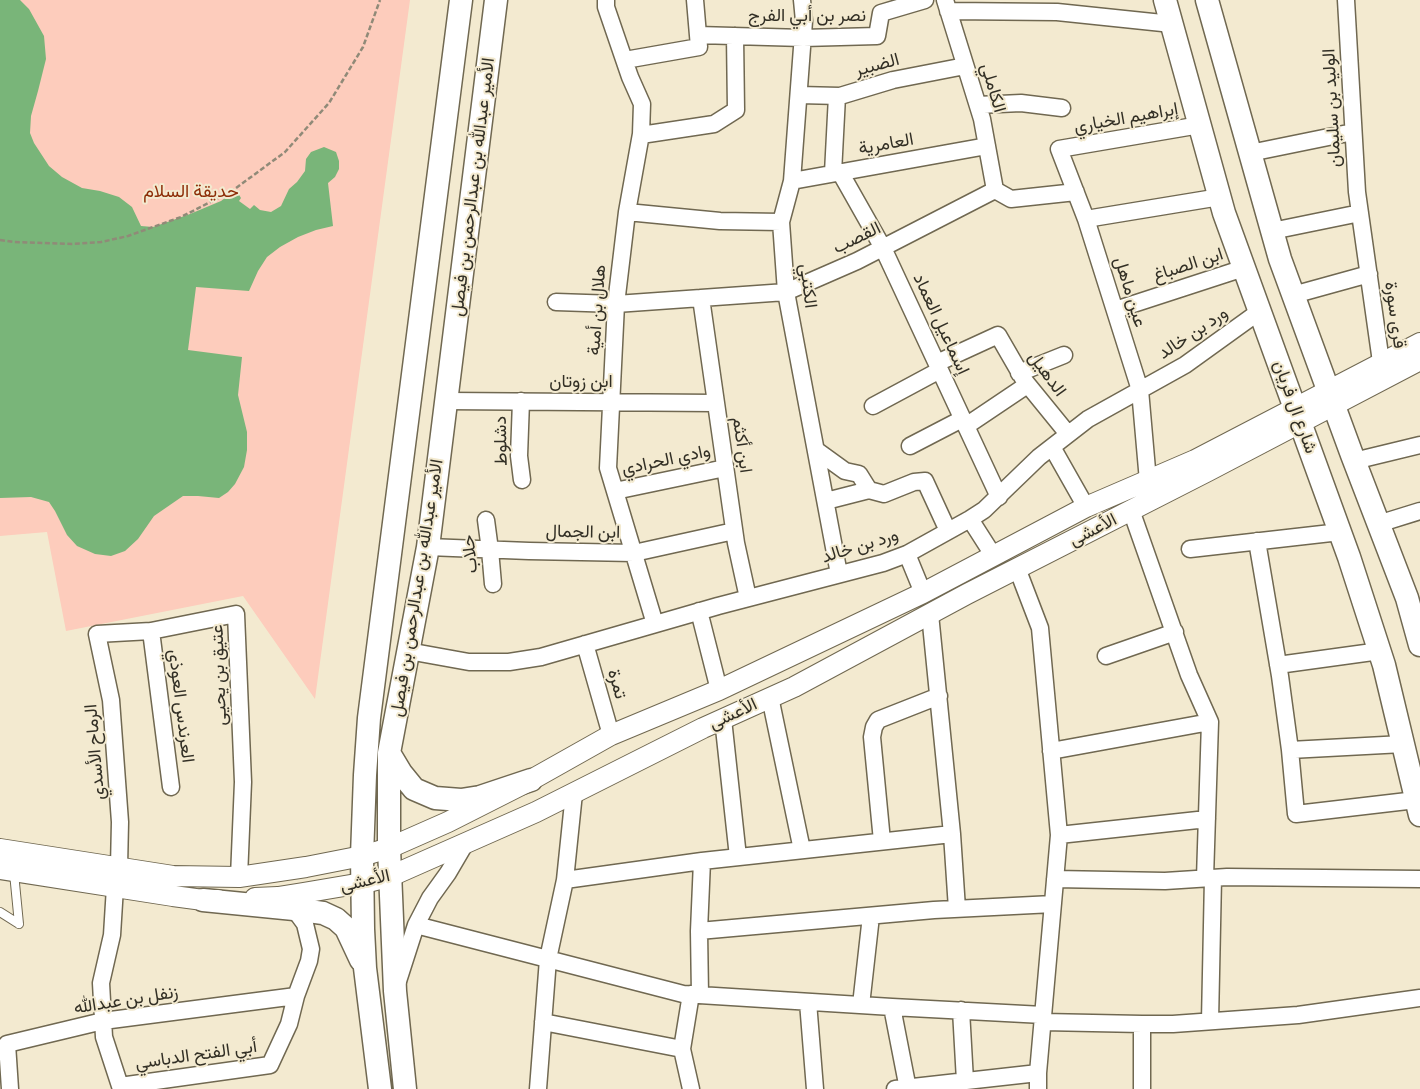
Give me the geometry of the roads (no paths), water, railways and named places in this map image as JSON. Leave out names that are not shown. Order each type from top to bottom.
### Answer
[{"type":"main road","name":"الأمير عبدالله بن عبدالرحمن بن فيصل","points":[[380,1089],[365,968],[362,856],[369,718],[461,0]]},
{"type":"main road","name":"الأمير عبدالله بن عبدالرحمن بن فيصل","points":[[406,1089],[395,991],[389,848],[389,754],[428,547],[496,0]]},
{"type":"main road","name":"شارع ال فريان","points":[[1165,0],[1224,213],[1340,532],[1380,651],[1418,807]]},
{"type":"main road","name":"شارع ال فريان","points":[[1207,0],[1280,259],[1354,461],[1407,598],[1419,639]]},
{"type":"main road","points":[[389,754],[414,789],[435,798],[461,800],[480,797],[531,780]]},
{"type":"main road","points":[[203,900],[286,903],[323,913],[336,919],[346,928],[365,968]]},
{"type":"street","name":"هلال بن أمية","points":[[606,0],[606,7],[642,104],[641,135],[627,212],[616,304],[608,468],[655,624]]},
{"type":"street","points":[[625,60],[699,48],[695,0]]},
{"type":"street","name":"الكتبي","points":[[802,0],[804,20],[792,181],[781,222],[786,292],[839,574]]},
{"type":"street","name":"نصر بن أبي الفرج","points":[[698,35],[803,38],[877,36],[881,13],[926,0]]},
{"type":"street","name":"الوليد بن سليمان","points":[[1346,0],[1353,132],[1360,213]]},
{"type":"street","points":[[946,6],[1039,6],[1057,12],[1172,24]]},
{"type":"street","name":"الكاملي","points":[[946,6],[982,119],[995,190]]},
{"type":"street","points":[[641,135],[714,124],[736,110],[735,36]]},
{"type":"street","name":"الضبير","points":[[798,95],[837,96],[893,80],[965,66]]},
{"type":"street","points":[[836,173],[837,96]]},
{"type":"street","points":[[978,105],[1021,104],[1062,108]]},
{"type":"street","name":"إبراهيم الخياري","points":[[1059,149],[1200,125]]},
{"type":"street","points":[[1250,153],[1353,132]]},
{"type":"street","name":"العامرية","points":[[792,181],[987,146]]},
{"type":"street","name":"عين ماهل","points":[[1059,149],[1086,220],[1140,390],[1148,481]]},
{"type":"street","name":"إسماعيل العماد","points":[[836,173],[883,248],[999,497]]},
{"type":"street","points":[[995,190],[1011,199],[1076,192]]},
{"type":"street","name":"القصب","points":[[556,302],[616,304],[786,292],[857,261],[995,190]]},
{"type":"street","points":[[1086,220],[1220,196]]},
{"type":"street","points":[[627,212],[710,220],[781,222]]},
{"type":"street","points":[[1272,231],[1360,213]]},
{"type":"street","name":"قرى سورة","points":[[1360,213],[1381,362]]},
{"type":"street","name":"ابن الصباغ","points":[[1115,310],[1244,268]]},
{"type":"street","name":"قرى سورة","points":[[1293,295],[1368,274]]},
{"type":"street","name":"ابن أكثم","points":[[701,298],[734,531],[748,598]]},
{"type":"street","name":"ورد بن خالد","points":[[408,651],[469,662],[509,662],[541,657],[699,611],[882,563],[907,554],[984,510],[1039,457],[1088,419],[1185,365],[1260,311]]},
{"type":"street","name":"الدهيل","points":[[938,366],[998,335],[1023,379],[1068,434]]},
{"type":"street","points":[[910,446],[964,422],[1023,379],[1064,355]]},
{"type":"street","name":"الأعشى","points":[[1331,398],[1381,362],[1420,358]]},
{"type":"street","name":"الأعشى","points":[[286,903],[391,876],[574,793],[723,719],[794,687],[1017,568],[1131,510],[1298,415],[1420,358]]},
{"type":"street","points":[[873,406],[938,366]]},
{"type":"street","name":"ابن زوتان","points":[[446,401],[716,403]]},
{"type":"street","name":"دشلوط","points":[[520,401],[522,480]]},
{"type":"street","name":"الأعشى","points":[[0,849],[172,876],[239,877],[306,867],[362,856],[389,848],[448,822],[531,780],[612,735],[720,690],[923,593],[1086,507],[1298,415]]},
{"type":"street","points":[[1354,461],[1420,445]]},
{"type":"street","points":[[1052,447],[1086,507]]},
{"type":"street","points":[[816,450],[844,471],[859,474],[869,490]]},
{"type":"street","name":"وادي الحرادي","points":[[615,491],[725,468]]},
{"type":"street","points":[[826,501],[869,490],[884,494],[914,482],[925,481],[948,531]]},
{"type":"street","points":[[1131,510],[1190,675],[1210,722],[1207,819],[1210,1021]]},
{"type":"street","points":[[1378,524],[1420,512]]},
{"type":"street","points":[[970,519],[993,556]]},
{"type":"street","name":"حلاب","points":[[486,520],[493,584]]},
{"type":"street","name":"ابن الجمال","points":[[428,547],[634,553],[734,531]]},
{"type":"street","points":[[1190,549],[1340,532]]},
{"type":"street","points":[[1257,541],[1278,665],[1290,750],[1296,814],[1418,807]]},
{"type":"street","points":[[907,554],[923,593]]},
{"type":"street","points":[[892,1008],[903,1089],[966,1081],[1038,1081],[1059,835],[1040,628],[1017,568]]},
{"type":"street","points":[[699,611],[720,690]]},
{"type":"street","name":"عتيق بن يحيى","points":[[97,634],[150,631],[236,614],[243,782],[239,877]]},
{"type":"street","points":[[930,614],[952,834],[957,909]]},
{"type":"street","name":"العرندس العوذي","points":[[150,631],[171,786]]},
{"type":"street","points":[[1106,656],[1175,632]]},
{"type":"street","name":"الرماح الأسدي","points":[[97,634],[111,700],[120,822],[119,867]]},
{"type":"street","name":"تمرة","points":[[585,644],[612,735]]},
{"type":"street","points":[[1278,665],[1380,651]]},
{"type":"street","points":[[882,841],[872,737],[874,727],[878,720],[939,696]]},
{"type":"street","points":[[770,698],[802,850]]},
{"type":"street","points":[[723,719],[738,857]]},
{"type":"street","points":[[1051,751],[1210,722]]},
{"type":"street","points":[[1290,750],[1403,744]]},
{"type":"street","points":[[541,1089],[543,1022],[548,959],[565,880],[574,793]]},
{"type":"street","points":[[1059,835],[1207,819]]},
{"type":"street","points":[[565,880],[702,861],[952,834]]},
{"type":"street","points":[[395,991],[416,925],[430,898],[448,873],[465,844]]},
{"type":"street","points":[[691,1089],[682,1049],[695,995],[702,861]]},
{"type":"street","points":[[7,870],[203,900]]},
{"type":"street","points":[[1055,879],[1165,881],[1227,877],[1420,879]]},
{"type":"street","points":[[115,887],[112,935],[101,983],[104,1036],[120,1088]]},
{"type":"street","name":"أبي الفتح الدباسي","points":[[120,1088],[270,1065],[289,1024],[311,949],[304,924],[286,903]]},
{"type":"street","points":[[699,931],[957,909],[1053,904]]},
{"type":"street","points":[[861,1005],[871,916]]},
{"type":"street","points":[[416,925],[682,994],[695,995],[892,1008],[960,1010],[1043,1018],[1142,1024],[1298,1015],[1420,998]]},
{"type":"street","name":"زنفل بن عبدالله","points":[[10,1089],[7,1044],[103,1021],[296,996]]},
{"type":"street","points":[[808,1002],[815,1089]]},
{"type":"street","points":[[960,1010],[966,1081]]},
{"type":"street","points":[[543,1022],[682,1049]]},
{"type":"street","points":[[1142,1024],[1142,1089]]},
{"type":"lane","points":[[0,912],[18,924],[7,870]]},
{"type":"park label","name":"حديقة السلام","points":[[191,192]]}]
